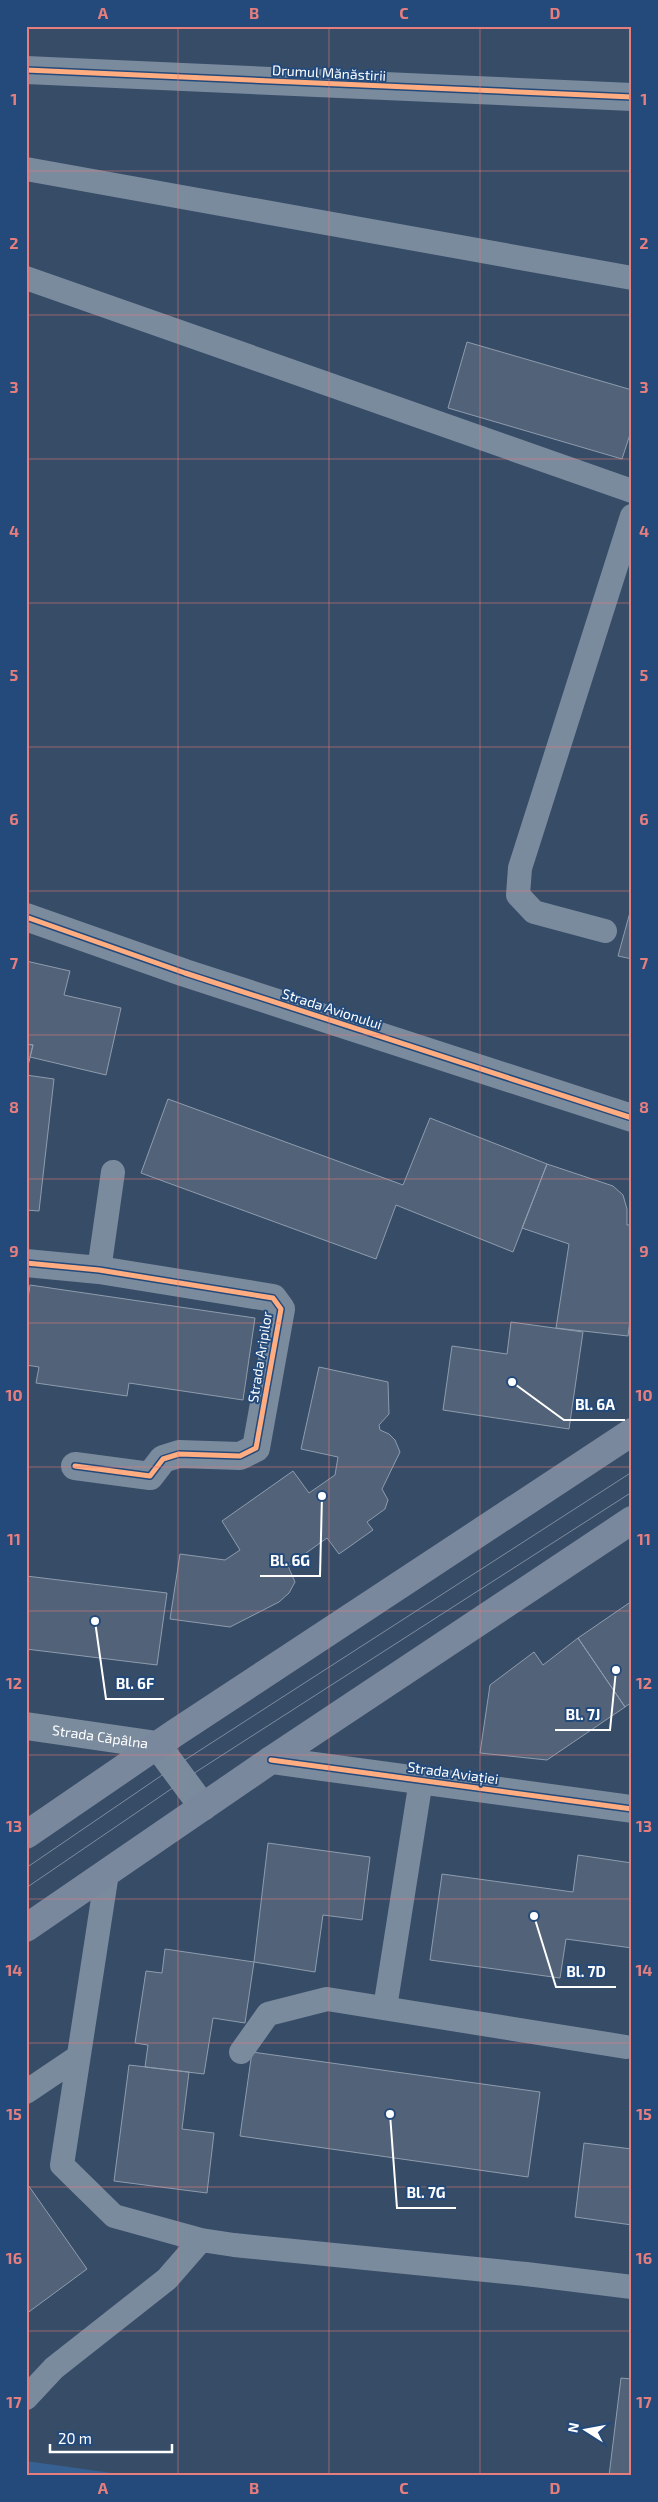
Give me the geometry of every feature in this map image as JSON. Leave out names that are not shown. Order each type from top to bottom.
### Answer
[{"type":"main road","points":[[26,1835],[157,1745],[632,1432]]},
{"type":"main road","points":[[26,1928],[271,1760],[632,1520]]},
{"type":"street","name":"Drumul Mănăstirii","points":[[26,70],[632,97]]},
{"type":"street","name":"Strada Avionului","points":[[26,917],[185,974],[632,1118]]},
{"type":"street","name":"Strada Aripilor","points":[[26,1263],[99,1270],[273,1298],[281,1309],[256,1448],[240,1456],[179,1454],[163,1459],[150,1476],[75,1466]]},
{"type":"street","name":"Strada Căpâlna","points":[[26,1726],[157,1745],[203,1807]]},
{"type":"street","name":"Strada Aviației","points":[[271,1760],[632,1809]]},
{"type":"lane","points":[[26,169],[632,278]]},
{"type":"lane","points":[[26,278],[632,492]]},
{"type":"lane","points":[[605,931],[534,912],[518,894],[520,868],[632,516]]},
{"type":"lane","points":[[99,1270],[114,1172]]},
{"type":"lane","points":[[385,2008],[421,1780]]},
{"type":"lane","points":[[106,1873],[62,2165],[114,2216],[201,2240],[234,2245],[526,2274],[632,2287]]},
{"type":"lane","points":[[241,2052],[268,2014],[327,1999],[626,2046]]},
{"type":"lane","points":[[26,2092],[78,2057]]},
{"type":"lane","points":[[26,2398],[54,2368],[167,2279],[201,2240]]},
{"type":"shaded area","points":[[26,2461],[126,2475],[126,2476],[26,2476]]},
{"type":"building","points":[[467,342],[632,390],[632,428],[622,459],[448,408]]},
{"type":"building","points":[[632,905],[632,959],[618,956]]},
{"type":"building","points":[[26,961],[70,971],[64,995],[121,1008],[106,1075],[30,1057],[33,1045],[26,1044]]},
{"type":"building","points":[[26,1044],[33,1045],[26,1074]]},
{"type":"building","points":[[26,1075],[54,1079],[39,1211],[26,1210]]},
{"type":"building","points":[[168,1099],[403,1185],[430,1118],[547,1164],[513,1252],[396,1205],[376,1259],[141,1173]]},
{"type":"building","points":[[547,1164],[613,1186],[623,1195],[627,1209],[627,1225],[632,1225],[632,1304],[628,1336],[556,1328],[569,1244],[522,1228]]},
{"type":"building","points":[[30,1285],[255,1318],[243,1400],[129,1383],[127,1396],[36,1383],[39,1367],[26,1365],[26,1312]]},
{"type":"building","points":[[511,1322],[583,1332],[569,1429],[443,1410],[452,1346],[507,1354]]},
{"type":"building","points":[[319,1367],[388,1382],[389,1414],[379,1425],[380,1430],[389,1434],[395,1440],[400,1452],[382,1489],[388,1500],[385,1509],[367,1522],[373,1530],[339,1554],[327,1538],[288,1566],[295,1582],[289,1593],[279,1602],[230,1627],[170,1619],[180,1554],[225,1560],[240,1550],[222,1521],[293,1471],[309,1493],[335,1475],[338,1457],[301,1449]]},
{"type":"building","points":[[26,1576],[167,1593],[157,1665],[26,1649]]},
{"type":"building","points":[[632,1601],[632,1702],[625,1707],[578,1638]]},
{"type":"building","points":[[578,1638],[625,1707],[547,1760],[480,1753],[490,1685],[534,1652],[543,1665]]},
{"type":"building","points":[[268,1843],[370,1857],[362,1920],[323,1915],[315,1972],[254,1962]]},
{"type":"building","points":[[578,1855],[632,1863],[632,1948],[566,1939],[560,1978],[430,1960],[442,1874],[573,1892]]},
{"type":"building","points":[[165,1949],[254,1962],[245,2023],[213,2018],[204,2074],[145,2067],[148,2045],[135,2043],[146,1971],[162,1973]]},
{"type":"building","points":[[252,2052],[540,2092],[528,2177],[240,2136]]},
{"type":"building","points":[[129,2065],[189,2072],[182,2129],[214,2133],[207,2193],[114,2181]]},
{"type":"building","points":[[584,2143],[632,2149],[632,2225],[575,2217]]},
{"type":"building","points":[[26,2182],[87,2269],[26,2314]]},
{"type":"building","points":[[621,2378],[632,2379],[632,2476],[609,2476]]},
{"type":"tram line","points":[[26,1868],[174,1767],[632,1472]]},
{"type":"tram line","points":[[26,1888],[199,1770],[632,1492]]},
{"type":"cycle path","points":[[26,70],[632,97]]},
{"type":"cycle path","points":[[26,917],[185,973],[632,1118]]},
{"type":"cycle path","points":[[26,1263],[99,1270],[273,1298],[281,1309],[256,1448],[240,1456],[179,1454],[163,1459],[150,1476],[75,1466]]},
{"type":"cycle path","points":[[271,1760],[632,1809]]},
{"type":"place","name":"Bl. 6A","points":[[512,1382]]},
{"type":"place","name":"Bl. 6G","points":[[322,1496]]},
{"type":"place","name":"Bl. 6F","points":[[95,1621]]},
{"type":"place","name":"Bl. 7J","points":[[616,1670]]},
{"type":"place","name":"Bl. 7D","points":[[534,1916]]},
{"type":"place","name":"Bl. 7G","points":[[390,2114]]}]
